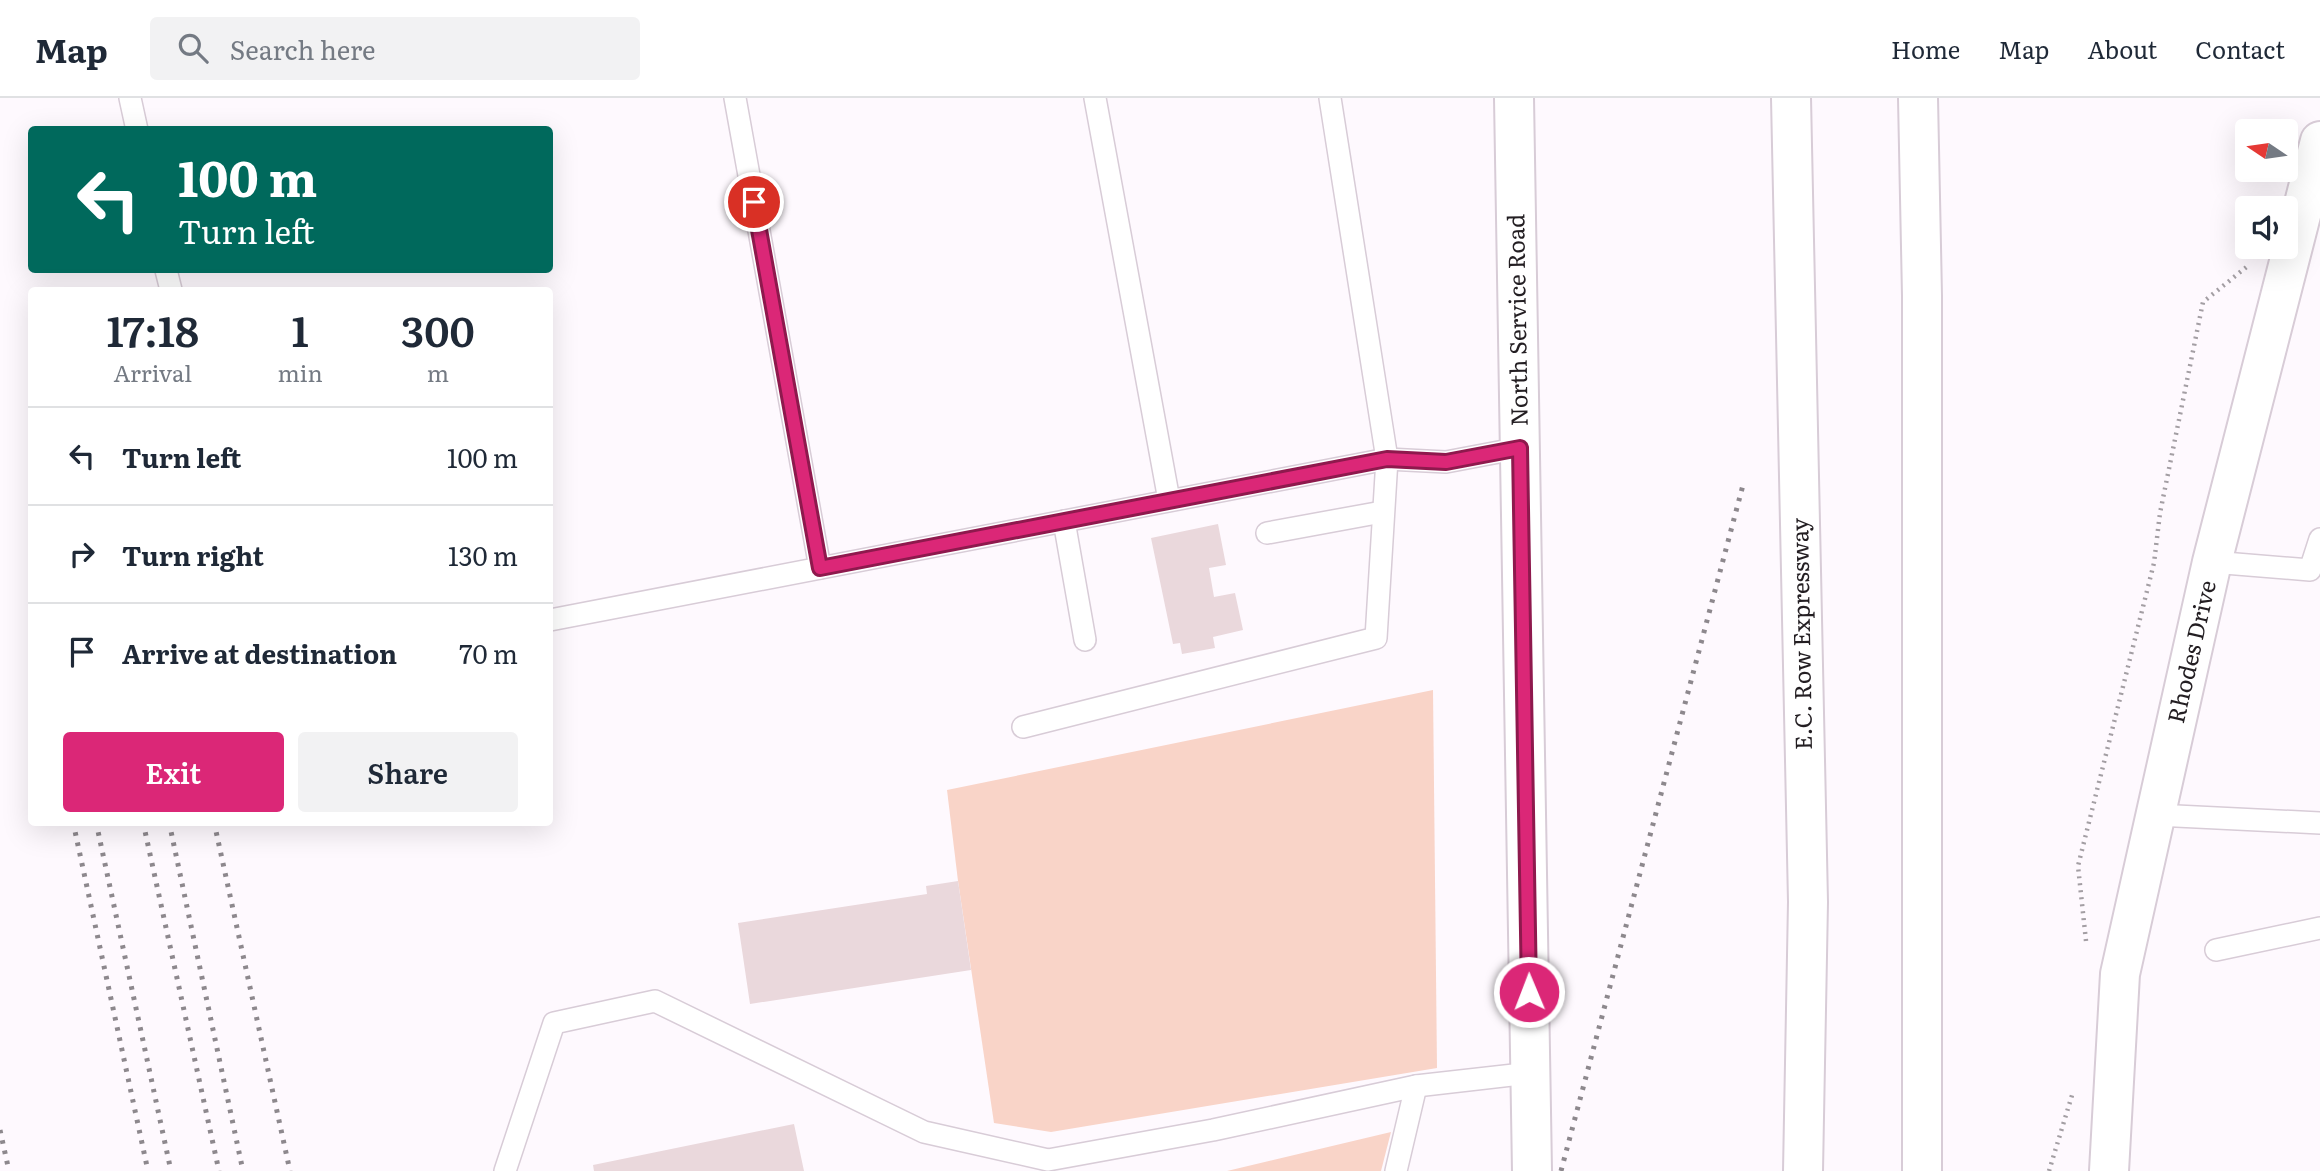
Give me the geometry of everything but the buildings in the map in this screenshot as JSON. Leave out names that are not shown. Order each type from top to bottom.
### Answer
[{"type":"main road","name":"North Service Road","points":[[1514,98],[1532,1171]]},
{"type":"main road","name":"E.C. Row Expressway","points":[[1791,98],[1808,902],[1803,1171]]},
{"type":"main road","points":[[1918,98],[1922,296],[1922,1171]]},
{"type":"main road","name":"Rhodes Drive","points":[[2109,1171],[2120,974],[2213,562],[2320,141]]},
{"type":"lane","points":[[130,98],[136,126]]},
{"type":"lane","points":[[735,98],[820,568]]},
{"type":"lane","points":[[1095,98],[1169,500]]},
{"type":"lane","points":[[1023,727],[1376,638],[1387,459],[1330,98]]},
{"type":"lane","points":[[553,619],[1387,459],[1446,462],[1520,448]]},
{"type":"lane","points":[[1267,533],[1382,512]]},
{"type":"lane","points":[[1064,521],[1085,640]]},
{"type":"lane","points":[[2213,562],[2310,570],[2320,539]]},
{"type":"lane","points":[[2156,815],[2320,823]]},
{"type":"lane","points":[[2216,950],[2320,928]]},
{"type":"lane","points":[[505,1171],[554,1023],[655,1001],[924,1132],[1048,1160],[1213,1129],[1416,1086],[1530,1073]]},
{"type":"lane","points":[[1396,1171],[1416,1086]]},
{"type":"path","points":[[2087,950],[2078,866],[2154,563],[2160,513],[2203,302],[2252,263]]},
{"type":"path","points":[[2049,1171],[2077,1080]]},
{"type":"shaded area","points":[[1433,690],[1437,1068],[1051,1132],[994,1123],[947,790]]},
{"type":"shaded area","points":[[1391,1132],[1381,1171],[1227,1171]]},
{"type":"railway","points":[[1561,1171],[1743,485]]},
{"type":"railway","points":[[74,826],[148,1171]]},
{"type":"railway","points":[[97,826],[171,1171]]},
{"type":"railway","points":[[144,826],[219,1171]]},
{"type":"railway","points":[[170,826],[243,1171]]},
{"type":"railway","points":[[215,826],[290,1171]]},
{"type":"railway","points":[[0,1130],[9,1171]]},
{"type":"route","points":[[754,202],[820,568],[1387,459],[1446,462],[1520,448],[1529,992]]}]
